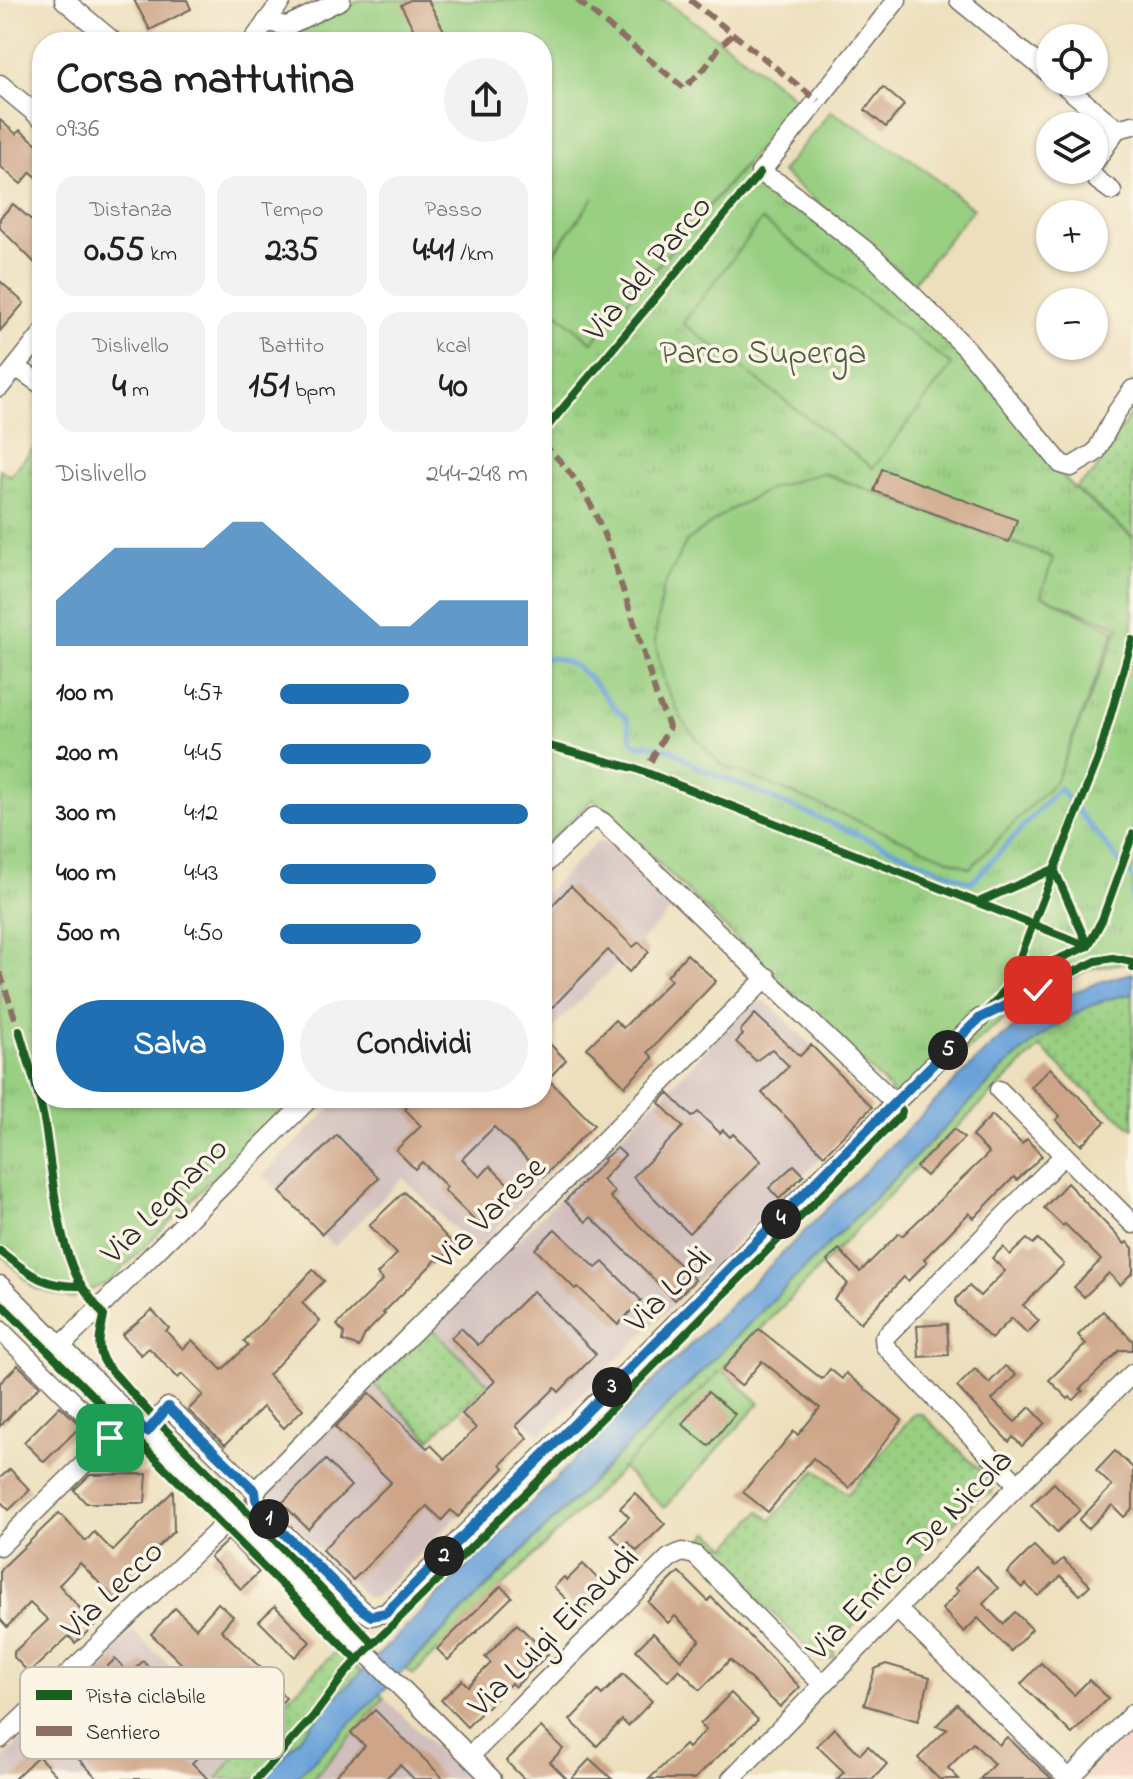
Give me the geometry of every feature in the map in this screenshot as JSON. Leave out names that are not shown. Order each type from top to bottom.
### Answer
[{"type":"street","points":[[64,0],[102,32]]},
{"type":"street","points":[[259,32],[282,0]]},
{"type":"street","points":[[266,22],[287,26],[341,0]]},
{"type":"street","points":[[897,0],[760,173],[782,185],[873,256],[966,348],[1061,464],[1071,467],[1096,452],[1116,413],[1133,389]]},
{"type":"street","points":[[959,0],[1036,63]]},
{"type":"street","points":[[0,84],[32,111]]},
{"type":"street","points":[[1080,96],[1125,127],[1108,147]]},
{"type":"street","points":[[1102,184],[1112,191]]},
{"type":"street","points":[[32,346],[6,376],[32,382]]},
{"type":"street","points":[[552,857],[594,817],[603,822],[896,1104],[980,1018]]},
{"type":"street","name":"Via Varese","points":[[255,1491],[767,977]]},
{"type":"street","points":[[999,1090],[1133,1224]]},
{"type":"street","name":"Via Lodi","points":[[255,1491],[264,1514],[361,1609],[371,1616],[386,1613],[896,1104]]},
{"type":"street","name":"Via Legnano","points":[[61,1346],[300,1108]]},
{"type":"street","points":[[1018,1485],[885,1346],[884,1338],[1064,1155]]},
{"type":"street","points":[[0,1285],[492,1779]]},
{"type":"street","points":[[2,1335],[110,1438]]},
{"type":"street","name":"Via Enrico De Nicola","points":[[731,1779],[1018,1485],[1133,1373]]},
{"type":"street","points":[[147,1432],[168,1407],[255,1491]]},
{"type":"street","points":[[0,1546],[132,1417]]},
{"type":"street","name":"Via Lecco","points":[[75,1667],[232,1517]]},
{"type":"street","name":"Via Luigi Einaudi","points":[[470,1756],[669,1558],[682,1552],[695,1555],[823,1685]]},
{"type":"street","points":[[898,1610],[1069,1779],[1133,1713]]},
{"type":"street","name":"Via Lecco","points":[[0,1739],[20,1720]]},
{"type":"shaded area","points":[[597,842],[607,842],[674,908],[552,1028],[552,887]]},
{"type":"shaded area","points":[[767,1002],[872,1107],[540,1436],[431,1328],[753,1003]]},
{"type":"shaded area","points":[[331,1108],[523,1108],[568,1152],[476,1250],[403,1178],[334,1247],[263,1175]]},
{"type":"shaded area","points":[[374,1385],[430,1439],[431,1445],[480,1494],[374,1598],[365,1596],[269,1499],[270,1488]]},
{"type":"shaded area","points":[[133,1631],[171,1667],[96,1667]]},
{"type":"shaded area","points":[[384,1698],[468,1779],[313,1779]]},
{"type":"shaded area","points":[[1133,1730],[1133,1779],[1082,1779]]},
{"type":"shaded area","points":[[20,1742],[20,1759],[233,1759],[217,1779],[0,1779],[0,1762]]},
{"type":"green space","points":[[360,0],[664,0],[799,101],[592,342],[552,308],[552,257],[594,197],[552,255],[552,32],[298,32]]},
{"type":"green space","points":[[831,111],[911,159],[973,209],[913,283],[781,172]]},
{"type":"green space","name":"Parco Superga","points":[[744,166],[868,261],[968,360],[1074,489],[1133,538],[1133,961],[1091,969],[1024,1001],[903,1106],[884,1083],[593,799],[552,839],[552,308],[592,342]],"holes":[[[823,473],[1052,557],[1040,595],[1119,627],[1056,780],[686,542],[728,511],[771,488]]]},
{"type":"green space","points":[[762,220],[952,365],[873,468],[683,323]]},
{"type":"green space","points":[[1133,410],[1133,537],[1075,488],[1094,473]]},
{"type":"green space","points":[[32,449],[32,1108],[283,1108],[109,1282],[71,1299],[34,1288],[0,1253],[0,469],[10,476]]},
{"type":"green space","points":[[822,473],[1053,558],[1041,595],[1115,630],[1056,780],[970,868],[719,763],[685,725],[665,685],[655,641],[662,590],[686,542],[728,511],[771,488]]},
{"type":"green space","points":[[1133,994],[1133,1129],[1084,1089],[1040,1047],[916,1167],[722,1370],[413,1675],[406,1669],[1006,1066],[1064,1020],[1097,1003]]},
{"type":"green space","points":[[431,1328],[488,1383],[430,1439],[374,1385]]},
{"type":"green space","points":[[722,1370],[760,1403],[664,1508],[622,1468]]},
{"type":"green space","points":[[914,1414],[922,1414],[993,1483],[992,1494],[979,1497],[833,1647],[835,1657],[821,1661],[701,1542],[709,1532],[728,1547],[760,1511],[771,1520],[816,1470],[848,1494]]},
{"type":"green space","points":[[339,1648],[361,1672],[284,1756],[284,1702]]},
{"type":"green space","points":[[379,1693],[384,1698],[313,1779],[295,1779]]},
{"type":"green space","points":[[233,1759],[281,1759],[263,1779],[217,1779]]},
{"type":"water","points":[[1133,973],[1133,994],[1097,1003],[1064,1020],[1006,1066],[295,1779],[263,1779],[284,1759],[333,1700],[989,1048],[1056,1001]]},
{"type":"building","points":[[134,0],[187,0],[191,9],[150,30]]},
{"type":"building","points":[[410,0],[428,0],[445,32],[415,32],[401,5]]},
{"type":"building","points":[[883,87],[904,105],[886,127],[865,110]]},
{"type":"building","points":[[0,120],[16,134],[20,130],[32,140],[32,173],[21,184],[0,166]]},
{"type":"building","points":[[13,204],[32,220],[32,260],[0,228],[0,218]]},
{"type":"building","points":[[0,281],[24,303],[0,331]]},
{"type":"building","points":[[882,469],[1017,520],[1009,542],[874,491]]},
{"type":"building","points":[[571,886],[633,947],[639,942],[649,952],[629,972],[608,950],[552,1008],[552,906]]},
{"type":"building","points":[[687,954],[716,981],[648,1052],[653,1058],[625,1086],[587,1048],[615,1020],[623,1028],[671,980],[667,976]]},
{"type":"building","points":[[755,1014],[800,1056],[811,1045],[872,1107],[824,1155],[762,1093],[789,1066],[772,1049],[756,1061],[736,1042],[743,1035],[740,1031]]},
{"type":"building","points":[[552,1046],[566,1060],[552,1075]]},
{"type":"building","points":[[1050,1068],[1105,1122],[1081,1145],[1056,1120],[1060,1116],[1031,1087]]},
{"type":"building","points":[[552,1083],[594,1125],[544,1176],[494,1127],[462,1159],[480,1177],[490,1166],[510,1186],[501,1195],[504,1198],[478,1224],[444,1190],[447,1187],[422,1162],[415,1169],[396,1150],[421,1126],[405,1109],[552,1108]]},
{"type":"building","points":[[668,1093],[692,1117],[698,1112],[720,1133],[723,1130],[730,1137],[733,1134],[761,1161],[689,1233],[633,1177],[683,1127],[659,1103]]},
{"type":"building","points":[[992,1115],[1022,1144],[1027,1139],[1042,1156],[1017,1180],[1014,1177],[974,1218],[969,1213],[924,1259],[927,1262],[908,1281],[904,1277],[860,1323],[834,1299],[848,1284],[827,1261],[839,1249],[860,1272],[899,1233],[902,1236],[989,1153],[972,1136]]},
{"type":"building","points":[[954,1129],[964,1138],[926,1176],[916,1167]]},
{"type":"building","points":[[337,1135],[379,1178],[322,1234],[280,1192]]},
{"type":"building","points":[[617,1148],[625,1155],[602,1180],[615,1192],[610,1197],[695,1280],[675,1300],[591,1217],[586,1222],[565,1201]]},
{"type":"building","points":[[794,1165],[804,1175],[779,1199],[769,1188]]},
{"type":"building","points":[[1067,1183],[1125,1244],[1127,1242],[1133,1248],[1133,1272],[1120,1285],[1109,1273],[1084,1297],[1074,1287],[1101,1260],[1044,1208]]},
{"type":"building","points":[[404,1192],[455,1246],[439,1261],[437,1259],[383,1313],[365,1334],[359,1347],[343,1341],[344,1333],[337,1325],[383,1280],[377,1274],[397,1254],[369,1225]]},
{"type":"building","points":[[555,1229],[596,1268],[603,1262],[641,1300],[618,1325],[578,1287],[575,1289],[535,1249]]},
{"type":"building","points":[[1027,1239],[1033,1244],[1038,1239],[1064,1264],[1023,1305],[1039,1321],[1027,1333],[1012,1318],[991,1339],[956,1304],[956,1299],[969,1286],[980,1296],[1005,1271],[992,1258],[1003,1247],[1010,1255]]},
{"type":"building","points":[[313,1270],[324,1281],[302,1303],[320,1321],[268,1375],[303,1409],[284,1428],[263,1407],[225,1445],[188,1410],[203,1395],[182,1374],[178,1378],[149,1348],[141,1355],[122,1335],[152,1310],[183,1349],[192,1340],[222,1370],[248,1345],[244,1341]]},
{"type":"building","points":[[533,1291],[596,1354],[559,1392],[555,1388],[516,1426],[528,1438],[501,1464],[504,1468],[458,1517],[451,1510],[442,1520],[427,1506],[353,1580],[322,1550],[391,1482],[335,1427],[370,1393],[427,1448],[431,1445],[445,1459],[476,1428],[462,1414],[495,1381],[451,1338],[461,1328],[478,1345]]},
{"type":"building","points":[[1103,1311],[1133,1341],[1133,1350],[1120,1350],[1080,1389],[1083,1391],[1074,1400],[1068,1399],[1049,1380],[1086,1344],[1078,1335]]},
{"type":"building","points":[[947,1324],[949,1355],[919,1357],[917,1326]]},
{"type":"building","points":[[759,1329],[822,1379],[830,1369],[842,1379],[846,1373],[902,1420],[849,1488],[813,1458],[768,1512],[743,1492],[794,1431],[798,1435],[820,1408],[762,1361],[741,1386],[722,1370]]},
{"type":"building","points":[[18,1365],[40,1386],[0,1426],[0,1383]]},
{"type":"building","points":[[1005,1366],[1016,1375],[992,1400],[1015,1422],[1030,1407],[1045,1423],[1022,1446],[1013,1437],[1009,1442],[957,1387],[975,1369],[989,1383]]},
{"type":"building","points":[[708,1392],[735,1414],[709,1446],[682,1424]]},
{"type":"building","points":[[60,1406],[81,1426],[44,1462],[24,1442]]},
{"type":"building","points":[[1115,1451],[1133,1468],[1133,1508],[1124,1517],[1112,1505],[1088,1529],[1079,1520],[1112,1486],[1096,1471]]},
{"type":"building","points":[[326,1460],[351,1486],[308,1529],[282,1503]]},
{"type":"building","points":[[10,1469],[30,1490],[9,1510],[0,1501],[0,1478]]},
{"type":"building","points":[[147,1474],[145,1503],[86,1503],[74,1490],[90,1475]]},
{"type":"building","points":[[1054,1483],[1080,1510],[1057,1532],[1031,1505]]},
{"type":"building","points":[[173,1491],[174,1531],[134,1571],[139,1576],[115,1599],[80,1563],[59,1585],[95,1625],[75,1643],[69,1636],[35,1667],[23,1667],[14,1657],[14,1652],[48,1620],[30,1603],[7,1627],[0,1619],[0,1570],[59,1513],[86,1541],[94,1532],[113,1551]]},
{"type":"building","points":[[635,1493],[665,1524],[637,1551],[628,1542],[623,1547],[611,1535],[629,1517],[620,1508]]},
{"type":"building","points":[[228,1540],[259,1572],[241,1589],[210,1557]]},
{"type":"building","points":[[1034,1546],[1055,1566],[1063,1559],[1090,1585],[1080,1595],[1061,1576],[1038,1596],[1026,1584],[1022,1588],[1007,1573]]},
{"type":"building","points":[[583,1564],[605,1586],[579,1612],[554,1587],[564,1577],[567,1580]]},
{"type":"building","points":[[976,1566],[998,1588],[983,1604],[1003,1624],[1015,1612],[1032,1629],[1011,1651],[978,1618],[964,1632],[942,1609],[959,1591],[955,1588]]},
{"type":"building","points":[[679,1572],[708,1601],[711,1597],[800,1687],[780,1707],[730,1660],[700,1690],[679,1669],[668,1681],[636,1650],[653,1633],[681,1660],[700,1640],[675,1616],[668,1623],[648,1602]]},
{"type":"building","points":[[501,1586],[512,1597],[448,1660],[437,1649]]},
{"type":"building","points":[[218,1603],[233,1616],[221,1630],[260,1667],[185,1667],[151,1634],[175,1608],[196,1628]]},
{"type":"building","points":[[275,1606],[310,1642],[295,1657],[259,1621]]},
{"type":"building","points":[[517,1624],[548,1654],[515,1687],[511,1683],[467,1727],[441,1700],[462,1680],[468,1686],[491,1663],[485,1657]]},
{"type":"building","points":[[115,1659],[123,1667],[107,1667]]},
{"type":"building","points":[[1041,1663],[1074,1695],[1089,1680],[1108,1698],[1072,1734],[1021,1684]]},
{"type":"building","points":[[886,1664],[930,1677],[918,1721],[864,1705],[875,1669]]},
{"type":"building","points":[[623,1674],[652,1701],[628,1726],[622,1720],[597,1746],[570,1720],[598,1691],[602,1695]]},
{"type":"building","points":[[731,1693],[758,1720],[694,1779],[649,1779],[706,1730],[700,1724]]},
{"type":"building","points":[[957,1704],[999,1745],[1007,1737],[1052,1779],[980,1779],[994,1764],[973,1743],[948,1768],[959,1779],[939,1779],[918,1758],[947,1729],[936,1726]]},
{"type":"building","points":[[375,1710],[444,1779],[414,1779],[400,1765],[385,1779],[332,1779],[365,1746],[351,1733]]},
{"type":"building","points":[[541,1727],[563,1749],[550,1762],[567,1779],[524,1779],[506,1761]]},
{"type":"building","points":[[834,1728],[860,1754],[868,1746],[887,1764],[873,1779],[837,1779],[844,1772],[817,1746]]},
{"type":"building","points":[[35,1759],[41,1759],[60,1779],[14,1779]]},
{"type":"building","points":[[79,1759],[196,1759],[192,1763],[208,1779],[98,1779]]},
{"type":"building","points":[[590,1759],[612,1779],[571,1779]]},
{"type":"waterway","points":[[552,658],[566,661],[585,673],[626,718],[630,737],[637,744],[672,750],[698,767],[971,882],[1059,788],[1133,878]]},
{"type":"waterway","points":[[1133,893],[1133,904]]},
{"type":"marked path","points":[[577,0],[684,88],[733,34]]},
{"type":"marked path","points":[[690,0],[818,101]]},
{"type":"marked path","points":[[552,453],[576,481],[598,520],[669,727],[645,772]]},
{"type":"marked path","points":[[0,973],[19,1030]]},
{"type":"marked path","points":[[242,1506],[255,1491]]},
{"type":"cycle path","name":"Via del Parco","points":[[552,421],[760,173]]},
{"type":"cycle path","points":[[284,1749],[365,1652],[606,1414],[901,1115],[902,1111],[896,1104],[997,1000],[1011,980],[1098,759],[1132,640]]},
{"type":"cycle path","points":[[552,747],[637,769],[1088,946]]},
{"type":"cycle path","points":[[1011,980],[1088,946],[1102,920],[1133,834]]},
{"type":"cycle path","points":[[979,902],[1054,869],[1088,946]]},
{"type":"cycle path","points":[[991,1013],[1096,961],[1113,958],[1132,962],[1133,968]]},
{"type":"cycle path","points":[[19,1030],[32,1073]]},
{"type":"cycle path","points":[[42,1108],[62,1231],[67,1252],[82,1286]]},
{"type":"cycle path","points":[[0,1251],[37,1278],[68,1286],[82,1286],[104,1316],[99,1346],[105,1363],[156,1420],[373,1643]]},
{"type":"cycle path","points":[[0,1303],[357,1660]]},
{"type":"cycle path","points":[[257,1779],[275,1759]]},
{"type":"route","points":[[110,1438],[132,1417],[147,1432],[168,1407],[255,1491],[264,1514],[361,1609],[371,1616],[386,1613],[958,1039],[980,1018],[1038,990]]}]
